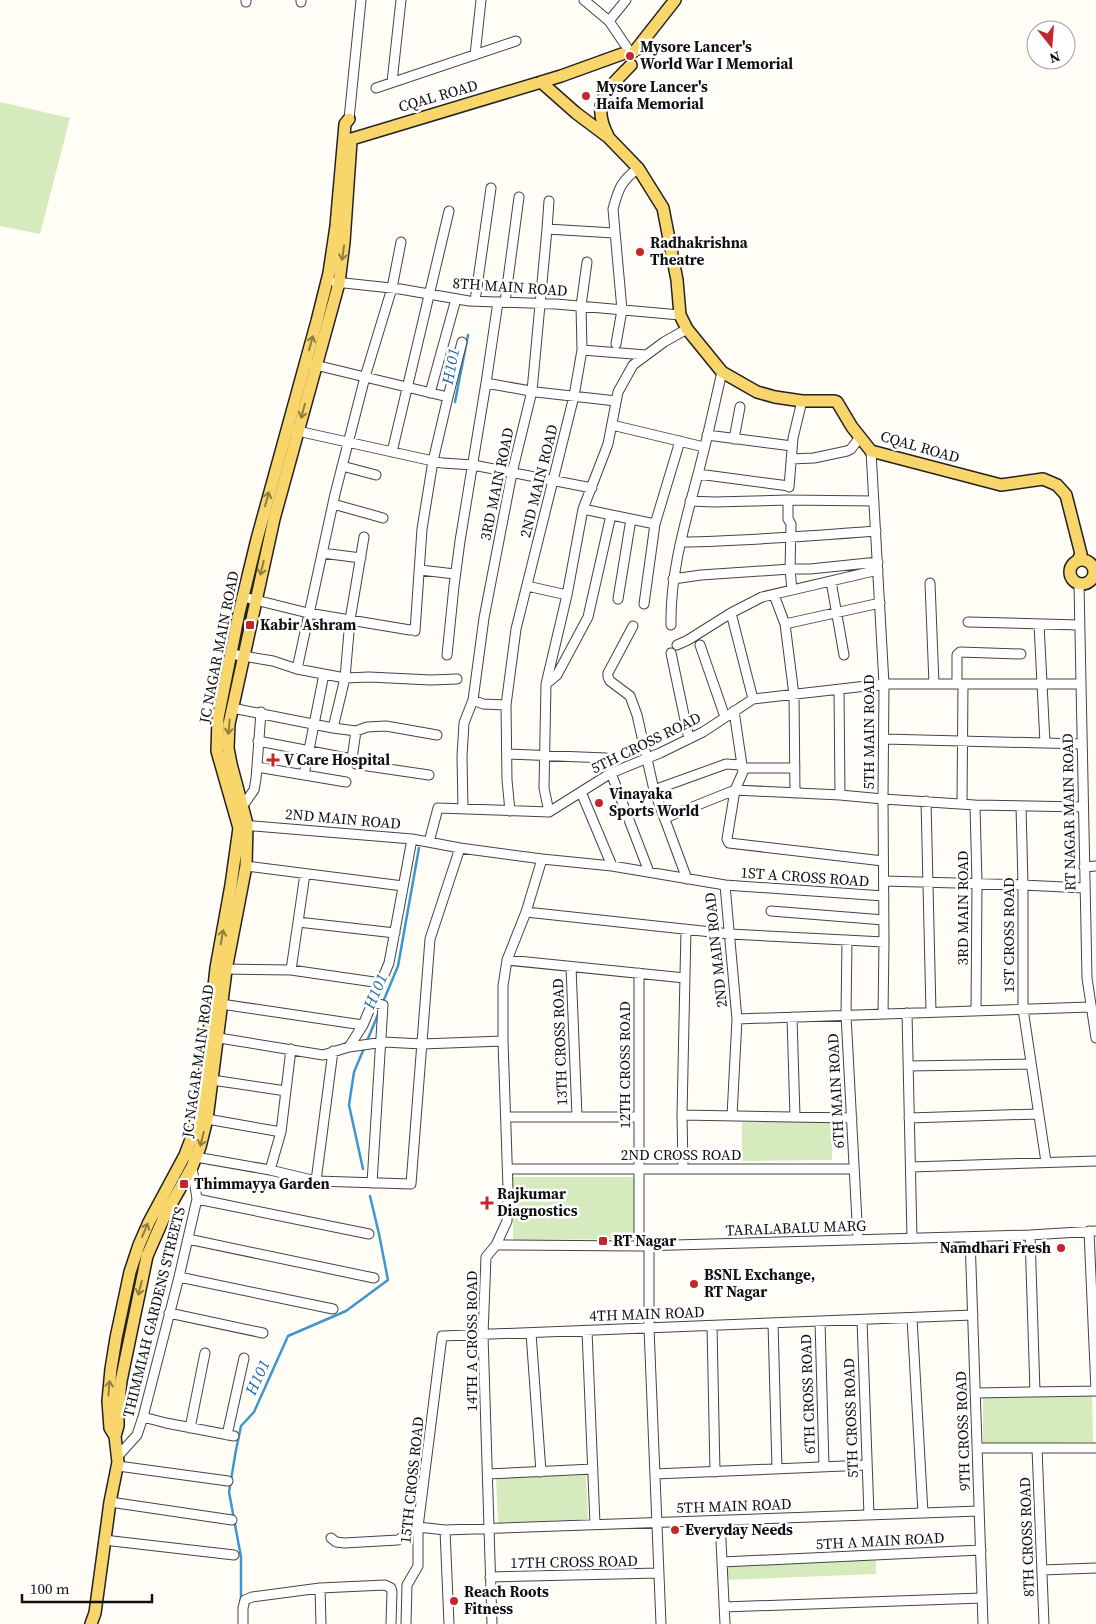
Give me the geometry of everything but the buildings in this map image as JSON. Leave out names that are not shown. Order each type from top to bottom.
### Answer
[{"type":"main road","name":"CQAL ROAD","points":[[348,140],[541,82],[628,51],[675,0]]},
{"type":"main road","name":"CQAL ROAD","points":[[608,137],[599,112],[602,101],[611,85],[637,60],[638,55],[628,51]]},
{"type":"main road","name":"CQAL ROAD","points":[[541,82],[576,113],[608,137],[638,168],[663,208],[677,280],[680,315],[687,329],[722,372],[757,392],[775,397],[802,401],[837,402],[871,451],[1002,485],[1043,478],[1057,485],[1066,495],[1080,554],[1087,562]]},
{"type":"main road","name":"JC NAGAR MAIN ROAD","points":[[310,364],[338,283],[348,140],[352,124],[349,119]]},
{"type":"main road","name":"JC NAGAR MAIN ROAD","points":[[118,1461],[115,1436],[118,1426],[121,1381],[148,1256],[191,1160],[207,1119],[212,1080],[212,1037],[221,1004],[221,969],[246,866],[242,825],[228,748],[229,724],[293,430],[310,364],[326,282],[341,226]]},
{"type":"main road","name":"JC NAGAR MAIN ROAD","points":[[238,808],[220,767],[216,750],[218,718],[243,597],[268,496],[293,430]]},
{"type":"main road","points":[[1087,562],[1093,566],[1094,572],[1088,583],[1072,580],[1070,573],[1072,565],[1087,562]]},
{"type":"main road","name":"JC NAGAR MAIN ROAD","points":[[191,1160],[193,1134],[212,1037],[231,885],[242,825]]},
{"type":"main road","points":[[95,1620],[104,1540],[118,1461]]},
{"type":"street","name":"JC NAGAR MAIN ROAD","points":[[349,119],[361,0]]},
{"type":"street","points":[[392,82],[401,0]]},
{"type":"street","points":[[475,55],[481,0]]},
{"type":"street","points":[[584,0],[609,21],[628,51]]},
{"type":"street","points":[[609,21],[626,0]]},
{"type":"street","points":[[376,88],[516,41]]},
{"type":"street","points":[[616,344],[622,310],[613,209],[623,180],[638,168]]},
{"type":"street","points":[[475,301],[491,188]]},
{"type":"street","points":[[447,655],[455,574],[472,465],[519,197]]},
{"type":"street","name":"3RD MAIN ROAD","points":[[463,809],[462,756],[464,723],[474,700],[484,618],[512,473],[532,391],[550,201]]},
{"type":"street","points":[[392,452],[449,212]]},
{"type":"street","points":[[547,229],[614,233]]},
{"type":"street","points":[[297,669],[342,466],[365,377],[392,288],[401,242]]},
{"type":"street","name":"2ND MAIN ROAD","points":[[510,811],[507,780],[506,705],[516,629],[574,396],[582,350],[580,306],[587,262]]},
{"type":"street","name":"8TH MAIN ROAD","points":[[326,282],[392,288],[475,301],[539,303],[680,315]]},
{"type":"street","points":[[430,393],[456,299]]},
{"type":"street","points":[[429,842],[438,808],[549,812],[544,788],[546,684],[567,595],[583,509],[608,444],[618,392],[633,364],[664,342],[687,329]]},
{"type":"street","points":[[243,597],[308,613],[412,630],[420,570],[422,529],[433,461],[462,342]]},
{"type":"street","points":[[582,350],[646,355]]},
{"type":"street","points":[[310,364],[448,397]]},
{"type":"street","points":[[671,625],[673,579],[722,372]]},
{"type":"street","points":[[486,383],[532,391],[616,401]]},
{"type":"street","points":[[698,474],[789,487],[792,446],[802,401]]},
{"type":"street","points":[[734,439],[740,407]]},
{"type":"street","points":[[612,425],[704,447]]},
{"type":"street","points":[[293,430],[433,461],[472,465],[592,488]]},
{"type":"street","points":[[707,435],[792,446]]},
{"type":"street","points":[[791,459],[814,458],[847,451],[851,449],[860,437]]},
{"type":"street","points":[[644,604],[656,524],[680,442]]},
{"type":"street","name":"5TH MAIN ROAD","points":[[871,451],[884,684],[883,1014]]},
{"type":"street","points":[[342,466],[376,475]]},
{"type":"street","points":[[788,500],[788,519],[791,524],[790,569],[792,590]]},
{"type":"street","points":[[690,501],[874,501]]},
{"type":"street","points":[[333,504],[383,518]]},
{"type":"street","points":[[583,509],[656,524]]},
{"type":"street","points":[[546,684],[557,676],[588,617],[611,515]]},
{"type":"street","points":[[618,599],[631,519]]},
{"type":"street","points":[[681,542],[745,541],[791,536],[876,532]]},
{"type":"street","points":[[333,728],[345,678],[350,620],[364,537]]},
{"type":"street","points":[[322,553],[361,558]]},
{"type":"street","points":[[673,579],[701,575],[790,569],[878,566]]},
{"type":"street","points":[[677,645],[731,613],[762,598],[831,581],[878,566]]},
{"type":"street","points":[[420,570],[455,574]]},
{"type":"street","points":[[831,581],[844,655]]},
{"type":"street","name":"RT NAGAR MAIN ROAD","points":[[1088,583],[1079,625],[1087,978],[1096,1038]]},
{"type":"street","points":[[930,584],[934,684]]},
{"type":"street","points":[[527,586],[567,595]]},
{"type":"street","points":[[774,595],[785,624],[794,695],[795,793]]},
{"type":"street","points":[[785,624],[880,603]]},
{"type":"street","points":[[731,613],[753,699]]},
{"type":"street","points":[[968,622],[1079,625]]},
{"type":"street","points":[[1039,624],[1045,743]]},
{"type":"street","points":[[633,626],[608,673],[608,677],[630,696],[638,715],[654,790],[687,879]]},
{"type":"street","points":[[700,645],[724,717]]},
{"type":"street","points":[[962,804],[963,741],[957,655],[960,652],[1021,654]]},
{"type":"street","points":[[671,653],[689,739]]},
{"type":"street","points":[[231,654],[273,661],[297,669],[345,678],[457,679]]},
{"type":"street","points":[[304,775],[324,674]]},
{"type":"street","name":"5TH CROSS ROAD","points":[[549,812],[610,773],[703,732],[753,699],[884,684],[1081,684]]},
{"type":"street","points":[[839,690],[840,795]]},
{"type":"street","points":[[474,700],[483,704],[506,705]]},
{"type":"street","points":[[232,708],[260,712],[333,728],[356,731],[367,727],[386,726],[437,735]]},
{"type":"street","points":[[734,711],[743,768],[735,790],[727,839],[729,843],[883,861]]},
{"type":"street","points":[[238,808],[254,790],[260,712]]},
{"type":"street","points":[[352,759],[356,731]]},
{"type":"street","points":[[884,738],[1082,744]]},
{"type":"street","points":[[258,740],[352,759],[356,764],[429,775]]},
{"type":"street","points":[[508,754],[606,758]]},
{"type":"street","points":[[654,790],[726,764],[740,765],[743,768],[795,768]]},
{"type":"street","points":[[257,767],[346,782]]},
{"type":"street","points":[[610,773],[649,872]]},
{"type":"street","points":[[665,818],[735,790],[840,795],[975,805],[1083,807]]},
{"type":"street","points":[[581,792],[612,866]]},
{"type":"street","points":[[926,801],[932,1012]]},
{"type":"street","name":"3RD MAIN ROAD","points":[[975,805],[978,884],[976,1011]]},
{"type":"street","name":"1ST CROSS ROAD","points":[[1021,806],[1023,1010],[1046,1162]]},
{"type":"street","name":"2ND MAIN ROAD","points":[[242,825],[429,842],[542,859],[612,866],[725,885],[737,1019],[1090,1007]]},
{"type":"street","points":[[349,1047],[363,1025],[389,963],[412,840]]},
{"type":"street","points":[[191,1160],[270,1170],[316,1181],[411,1184],[430,939],[460,848]]},
{"type":"street","name":"14TH A CROSS ROAD","points":[[492,1624],[483,1335],[486,1258],[496,1245],[507,1221],[508,1169],[503,1041],[503,986],[506,960],[526,912],[542,859]]},
{"type":"street","points":[[246,866],[403,886]]},
{"type":"street","points":[[1084,867],[1096,866]]},
{"type":"street","points":[[290,970],[305,874]]},
{"type":"street","points":[[884,881],[1084,888]]},
{"type":"street","name":"1ST A CROSS ROAD","points":[[725,885],[884,896]]},
{"type":"street","points":[[771,911],[884,920]]},
{"type":"street","points":[[526,912],[730,934],[884,942]]},
{"type":"street","points":[[298,922],[395,932]]},
{"type":"street","points":[[683,1168],[682,1115],[686,929]]},
{"type":"street","name":"6TH MAIN ROAD","points":[[847,940],[846,1015],[858,1240]]},
{"type":"street","points":[[506,960],[685,978]]},
{"type":"street","name":"13TH CROSS ROAD","points":[[572,967],[577,1116]]},
{"type":"street","points":[[221,969],[290,970],[380,983]]},
{"type":"street","name":"12TH CROSS ROAD","points":[[639,973],[639,1169],[644,1246]]},
{"type":"street","points":[[372,1002],[383,1005],[372,1182]]},
{"type":"street","points":[[221,1004],[363,1025]]},
{"type":"street","points":[[907,1013],[912,1238]]},
{"type":"street","points":[[792,1017],[795,1117]]},
{"type":"street","points":[[732,1116],[737,1019]]},
{"type":"street","points":[[212,1037],[323,1055],[349,1047],[382,1043],[422,1044],[503,1041]]},
{"type":"street","points":[[270,1170],[281,1132],[291,1049]]},
{"type":"street","points":[[316,1181],[334,1051]]},
{"type":"street","points":[[908,1066],[1031,1064]]},
{"type":"street","points":[[212,1080],[286,1091]]},
{"type":"street","points":[[909,1118],[1038,1114]]},
{"type":"street","points":[[682,1115],[852,1118]]},
{"type":"street","points":[[506,1116],[639,1116]]},
{"type":"street","points":[[207,1119],[281,1132]]},
{"type":"street","name":"THIMMIAH GARDENS STREETS","points":[[118,1461],[137,1435],[143,1417],[179,1277],[197,1199],[191,1160]]},
{"type":"street","points":[[910,1167],[1096,1161]]},
{"type":"street","name":"2ND CROSS ROAD","points":[[508,1169],[854,1168]]},
{"type":"street","points":[[197,1199],[369,1234]]},
{"type":"street","points":[[975,1393],[1096,1391],[1093,1231]]},
{"type":"street","name":"TARALABALU MARG","points":[[496,1245],[644,1246],[1030,1235],[1093,1231]]},
{"type":"street","points":[[1030,1235],[1035,1392]]},
{"type":"street","name":"9TH CROSS ROAD","points":[[970,1237],[983,1624]]},
{"type":"street","points":[[188,1239],[374,1278]]},
{"type":"street","points":[[644,1246],[661,1624]]},
{"type":"street","points":[[179,1277],[333,1309]]},
{"type":"street","points":[[169,1313],[263,1333]]},
{"type":"street","name":"4TH MAIN ROAD","points":[[442,1336],[972,1315]]},
{"type":"street","points":[[912,1318],[923,1513]]},
{"type":"street","name":"5TH CROSS ROAD","points":[[862,1320],[869,1515]]},
{"type":"street","name":"6TH CROSS ROAD","points":[[820,1321],[824,1466]]},
{"type":"street","points":[[773,1323],[776,1469]]},
{"type":"street","points":[[712,1326],[715,1472]]},
{"type":"street","points":[[587,1330],[595,1524]]},
{"type":"street","points":[[531,1333],[541,1472]]},
{"type":"street","name":"15TH CROSS ROAD","points":[[406,1624],[407,1585],[418,1566],[418,1527],[442,1336]]},
{"type":"street","points":[[190,1428],[205,1353]]},
{"type":"street","points":[[143,1417],[231,1435],[244,1358]]},
{"type":"street","points":[[977,1448],[1096,1448]]},
{"type":"street","name":"8TH CROSS ROAD","points":[[1037,1448],[1044,1624]]},
{"type":"street","points":[[118,1461],[228,1481]]},
{"type":"street","points":[[655,1474],[867,1465]]},
{"type":"street","points":[[488,1474],[593,1469]]},
{"type":"street","points":[[110,1502],[232,1520]]},
{"type":"street","name":"5TH MAIN ROAD","points":[[418,1527],[445,1530],[979,1510]]},
{"type":"street","points":[[720,1520],[725,1624]]},
{"type":"street","points":[[331,1538],[336,1542],[344,1543],[398,1540],[418,1527]]},
{"type":"street","points":[[445,1530],[449,1624]]},
{"type":"street","points":[[104,1540],[234,1555]]},
{"type":"street","name":"5TH A MAIN ROAD","points":[[722,1562],[980,1550]]},
{"type":"street","points":[[1042,1570],[1096,1568]]},
{"type":"street","name":"17TH CROSS ROAD","points":[[490,1577],[659,1574]]},
{"type":"street","points":[[243,1624],[245,1600],[252,1597],[320,1588],[386,1585],[391,1588],[392,1592],[391,1624]]},
{"type":"street","points":[[320,1588],[321,1624]]},
{"type":"street","points":[[724,1607],[982,1598]]},
{"type":"green space","points":[[0,102],[70,118],[40,234],[0,226]]},
{"type":"green space","points":[[742,1122],[832,1122],[832,1160],[742,1161]]},
{"type":"green space","points":[[513,1177],[634,1177],[634,1239],[513,1240]]},
{"type":"green space","points":[[1092,1396],[1093,1442],[983,1445],[983,1398]]},
{"type":"green space","points":[[586,1475],[588,1519],[498,1523],[496,1478]]},
{"type":"green space","points":[[876,1559],[876,1574],[725,1580],[724,1564]]},
{"type":"waterway","name":"H101","points":[[455,402],[468,335]]},
{"type":"waterway","name":"H101","points":[[383,1002],[398,966],[419,848]]},
{"type":"waterway","name":"H101","points":[[367,1041],[379,1012]]},
{"type":"waterway","name":"H101","points":[[363,1169],[349,1105],[354,1072],[365,1046]]},
{"type":"waterway","name":"H101","points":[[241,1601],[241,1557],[229,1492],[241,1426],[254,1412],[288,1336],[346,1311],[388,1280],[370,1196]]},
{"type":"place","name":"Mysore Lancer's World War I Memorial","points":[[630,56]]},
{"type":"place","name":"Mysore Lancer's Haifa Memorial","points":[[586,96]]},
{"type":"place","name":"Radhakrishna Theatre","points":[[640,252]]},
{"type":"place","name":"Kabir Ashram","points":[[250,625]]},
{"type":"place","name":"V Care Hospital","points":[[273,760]]},
{"type":"place","name":"Vinayaka Sports World","points":[[599,803]]},
{"type":"place","name":"Thimmayya Garden","points":[[184,1184]]},
{"type":"place","name":"Rajkumar Diagnostics","points":[[487,1203]]},
{"type":"place","name":"RT Nagar","points":[[603,1241]]},
{"type":"place","name":"Namdhari Fresh","points":[[1061,1248]]},
{"type":"place","name":"BSNL Exchange, RT Nagar","points":[[694,1284]]},
{"type":"place","name":"Everyday Needs","points":[[675,1530]]},
{"type":"place","name":"Reach Roots Fitness","points":[[454,1601]]}]
